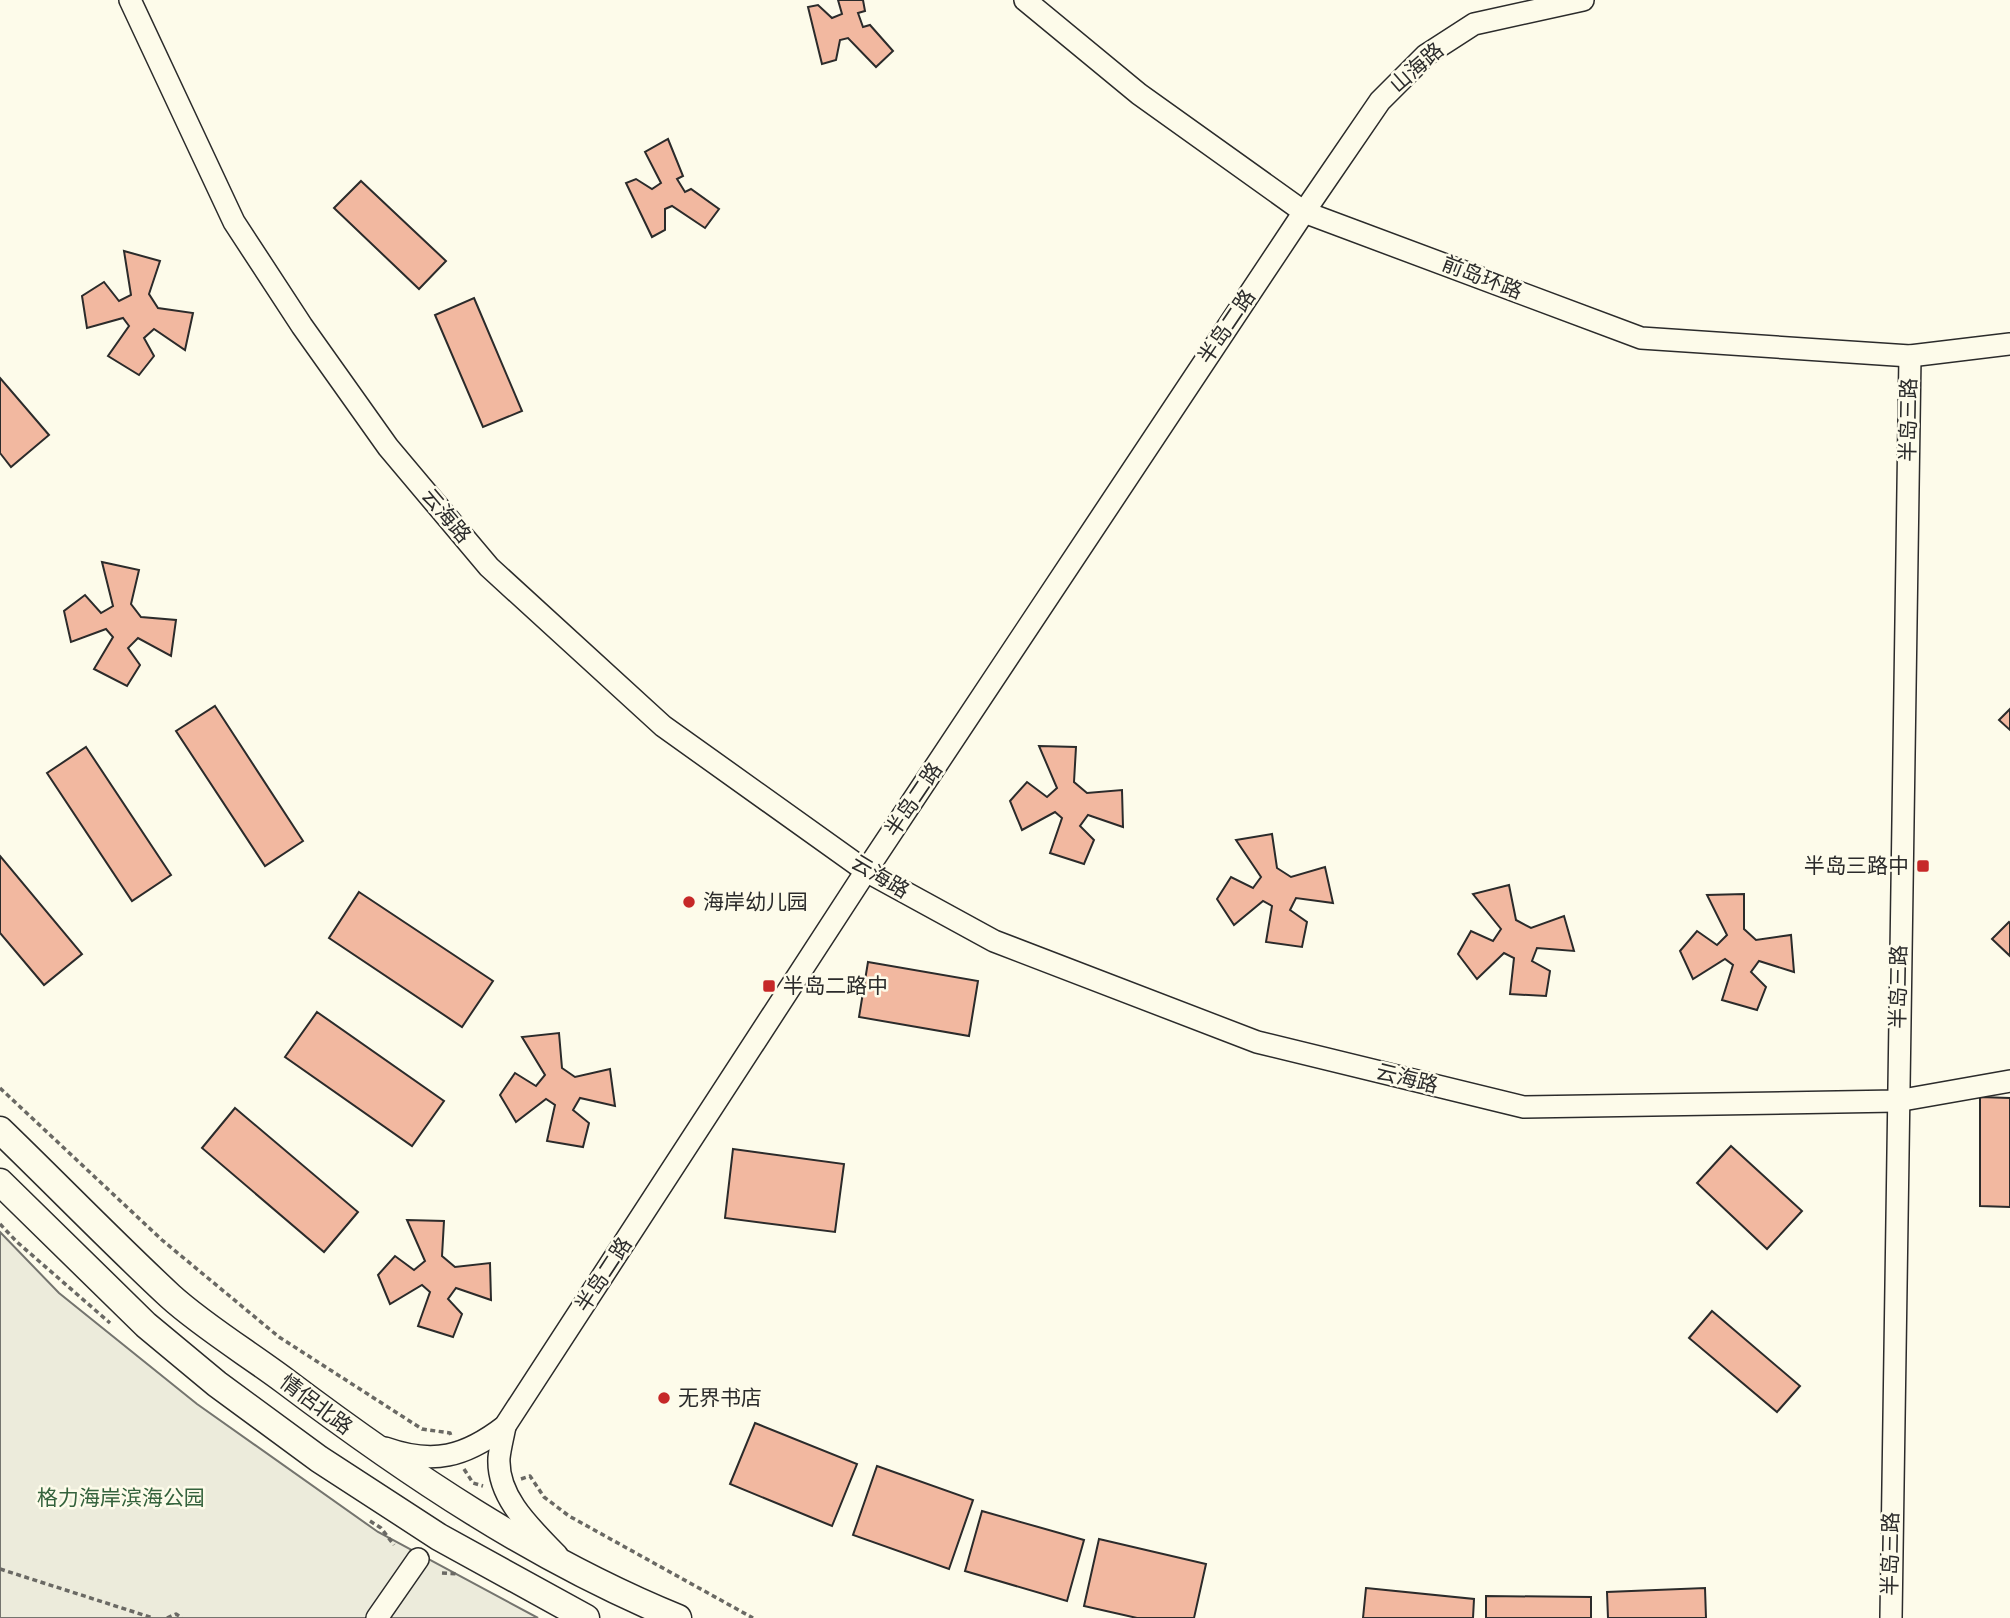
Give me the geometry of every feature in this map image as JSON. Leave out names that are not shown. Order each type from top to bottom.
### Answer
[{"type":"main road","name":"情侶北路","points":[[0,1130],[173,1298],[364,1440],[460,1503],[570,1568],[631,1599],[678,1618]]},
{"type":"main road","name":"情侶北路","points":[[0,1182],[146,1325],[218,1384],[319,1459],[439,1537],[586,1618]]},
{"type":"street","name":"云海路","points":[[130,0],[234,222],[302,326],[404,467],[489,567],[663,726],[866,871],[994,941],[1257,1042],[1524,1107],[1897,1101],[2010,1081]]},
{"type":"street","name":"前岛环路","points":[[1025,0],[1139,94],[1304,212],[1642,338],[1910,356],[2010,344]]},
{"type":"street","name":"山海路","points":[[1304,212],[1380,101],[1426,55],[1474,24],[1583,0]]},
{"type":"street","name":"半岛二路","points":[[505,1426],[866,871],[1304,212]]},
{"type":"street","name":"半岛三路","points":[[1891,1618],[1910,356]]},
{"type":"street","points":[[364,1440],[400,1453],[429,1458],[483,1443],[505,1426]]},
{"type":"street","points":[[505,1426],[499,1461],[503,1483],[511,1502],[527,1524],[570,1568]]},
{"type":"street","points":[[377,1618],[418,1559]]},
{"type":"path","points":[[0,1088],[162,1240],[279,1337],[422,1429],[450,1433],[456,1452],[473,1483],[491,1487],[530,1476],[544,1497],[569,1516],[753,1618]]},
{"type":"path","points":[[0,1569],[153,1618]]},
{"type":"path","points":[[167,1618],[176,1614],[182,1618]]},
{"type":"green space","name":"格力海岸滨海公园","points":[[0,1232],[59,1293],[197,1404],[378,1532],[538,1618],[0,1618]]},
{"type":"building","points":[[838,0],[863,0],[865,11],[858,13],[863,27],[870,25],[893,51],[876,67],[848,38],[840,40],[836,60],[822,64],[808,7],[818,5],[832,18],[842,14]]},
{"type":"building","points":[[668,139],[683,176],[677,179],[685,192],[691,189],[719,209],[705,228],[672,206],[665,209],[665,230],[652,237],[626,183],[636,179],[652,189],[661,183],[645,152]]},
{"type":"building","points":[[361,181],[446,261],[419,289],[334,208]]},
{"type":"building","points":[[124,251],[160,261],[149,294],[158,308],[193,313],[185,350],[154,329],[144,338],[154,356],[139,375],[108,356],[129,326],[123,318],[87,328],[82,296],[104,282],[119,301],[131,295]]},
{"type":"building","points":[[474,298],[522,411],[483,427],[435,315]]},
{"type":"building","points":[[0,378],[49,435],[11,467],[0,453]]},
{"type":"building","points":[[102,562],[139,570],[131,604],[141,617],[176,620],[171,656],[138,638],[128,648],[140,665],[127,686],[94,669],[113,637],[106,629],[71,642],[64,611],[85,595],[101,613],[113,606]]},
{"type":"building","points":[[215,706],[303,841],[265,866],[176,731]]},
{"type":"building","points":[[2010,709],[2010,730],[1999,720]]},
{"type":"building","points":[[1039,746],[1076,747],[1074,782],[1087,793],[1122,790],[1123,827],[1088,815],[1080,826],[1094,840],[1084,864],[1050,853],[1062,818],[1055,812],[1022,830],[1010,801],[1027,782],[1047,797],[1057,788]]},
{"type":"building","points":[[86,747],[171,875],[132,901],[47,773]]},
{"type":"building","points":[[1272,834],[1277,868],[1291,877],[1325,867],[1333,903],[1296,898],[1290,910],[1307,922],[1302,947],[1266,942],[1272,906],[1263,901],[1234,925],[1217,899],[1231,877],[1253,888],[1261,877],[1236,840]]},
{"type":"building","points":[[0,856],[82,954],[44,985],[0,933]]},
{"type":"building","points":[[1509,885],[1516,920],[1531,928],[1564,916],[1574,951],[1537,948],[1532,961],[1550,971],[1546,996],[1510,994],[1514,958],[1504,953],[1477,979],[1458,954],[1471,931],[1493,941],[1501,929],[1473,894]]},
{"type":"building","points":[[359,892],[493,981],[462,1027],[329,938]]},
{"type":"building","points":[[1744,894],[1744,929],[1756,940],[1791,935],[1794,972],[1759,961],[1751,972],[1766,987],[1757,1010],[1722,1000],[1733,965],[1725,959],[1693,979],[1680,951],[1697,931],[1717,945],[1727,935],[1707,895]]},
{"type":"building","points":[[2010,923],[2010,956],[1992,939]]},
{"type":"building","points":[[868,962],[978,981],[969,1036],[859,1017]]},
{"type":"building","points":[[317,1012],[444,1101],[412,1146],[285,1057]]},
{"type":"building","points":[[559,1033],[562,1068],[575,1077],[610,1069],[615,1106],[580,1098],[573,1110],[589,1123],[583,1147],[547,1141],[555,1105],[546,1099],[516,1122],[500,1095],[515,1073],[536,1086],[545,1075],[522,1037]]},
{"type":"building","points":[[1980,1097],[2010,1098],[2010,1207],[1980,1206]]},
{"type":"building","points":[[235,1108],[358,1212],[324,1252],[202,1148]]},
{"type":"building","points":[[1731,1146],[1802,1211],[1767,1249],[1697,1183]]},
{"type":"building","points":[[733,1149],[844,1164],[835,1232],[725,1218]]},
{"type":"building","points":[[407,1220],[444,1221],[442,1256],[455,1267],[490,1263],[491,1300],[456,1288],[448,1299],[462,1314],[453,1337],[418,1326],[430,1292],[422,1285],[390,1304],[378,1275],[395,1256],[414,1270],[425,1261]]},
{"type":"building","points":[[1712,1311],[1800,1386],[1777,1412],[1689,1338]]},
{"type":"building","points":[[755,1423],[857,1464],[832,1526],[730,1484]]},
{"type":"building","points":[[877,1466],[973,1500],[949,1569],[853,1535]]},
{"type":"building","points":[[982,1511],[1084,1540],[1067,1601],[965,1571]]},
{"type":"building","points":[[1099,1539],[1206,1564],[1194,1618],[1137,1618],[1084,1606]]},
{"type":"building","points":[[1366,1588],[1474,1599],[1473,1618],[1363,1618]]},
{"type":"building","points":[[1705,1588],[1706,1618],[1608,1618],[1607,1592]]},
{"type":"building","points":[[1486,1596],[1591,1597],[1591,1618],[1486,1618]]},
{"type":"place","name":"半岛三路中","points":[[1923,866]]},
{"type":"place","name":"海岸幼儿园","points":[[689,902]]},
{"type":"place","name":"半岛二路中","points":[[769,986]]},
{"type":"place","name":"无界书店","points":[[664,1398]]}]
